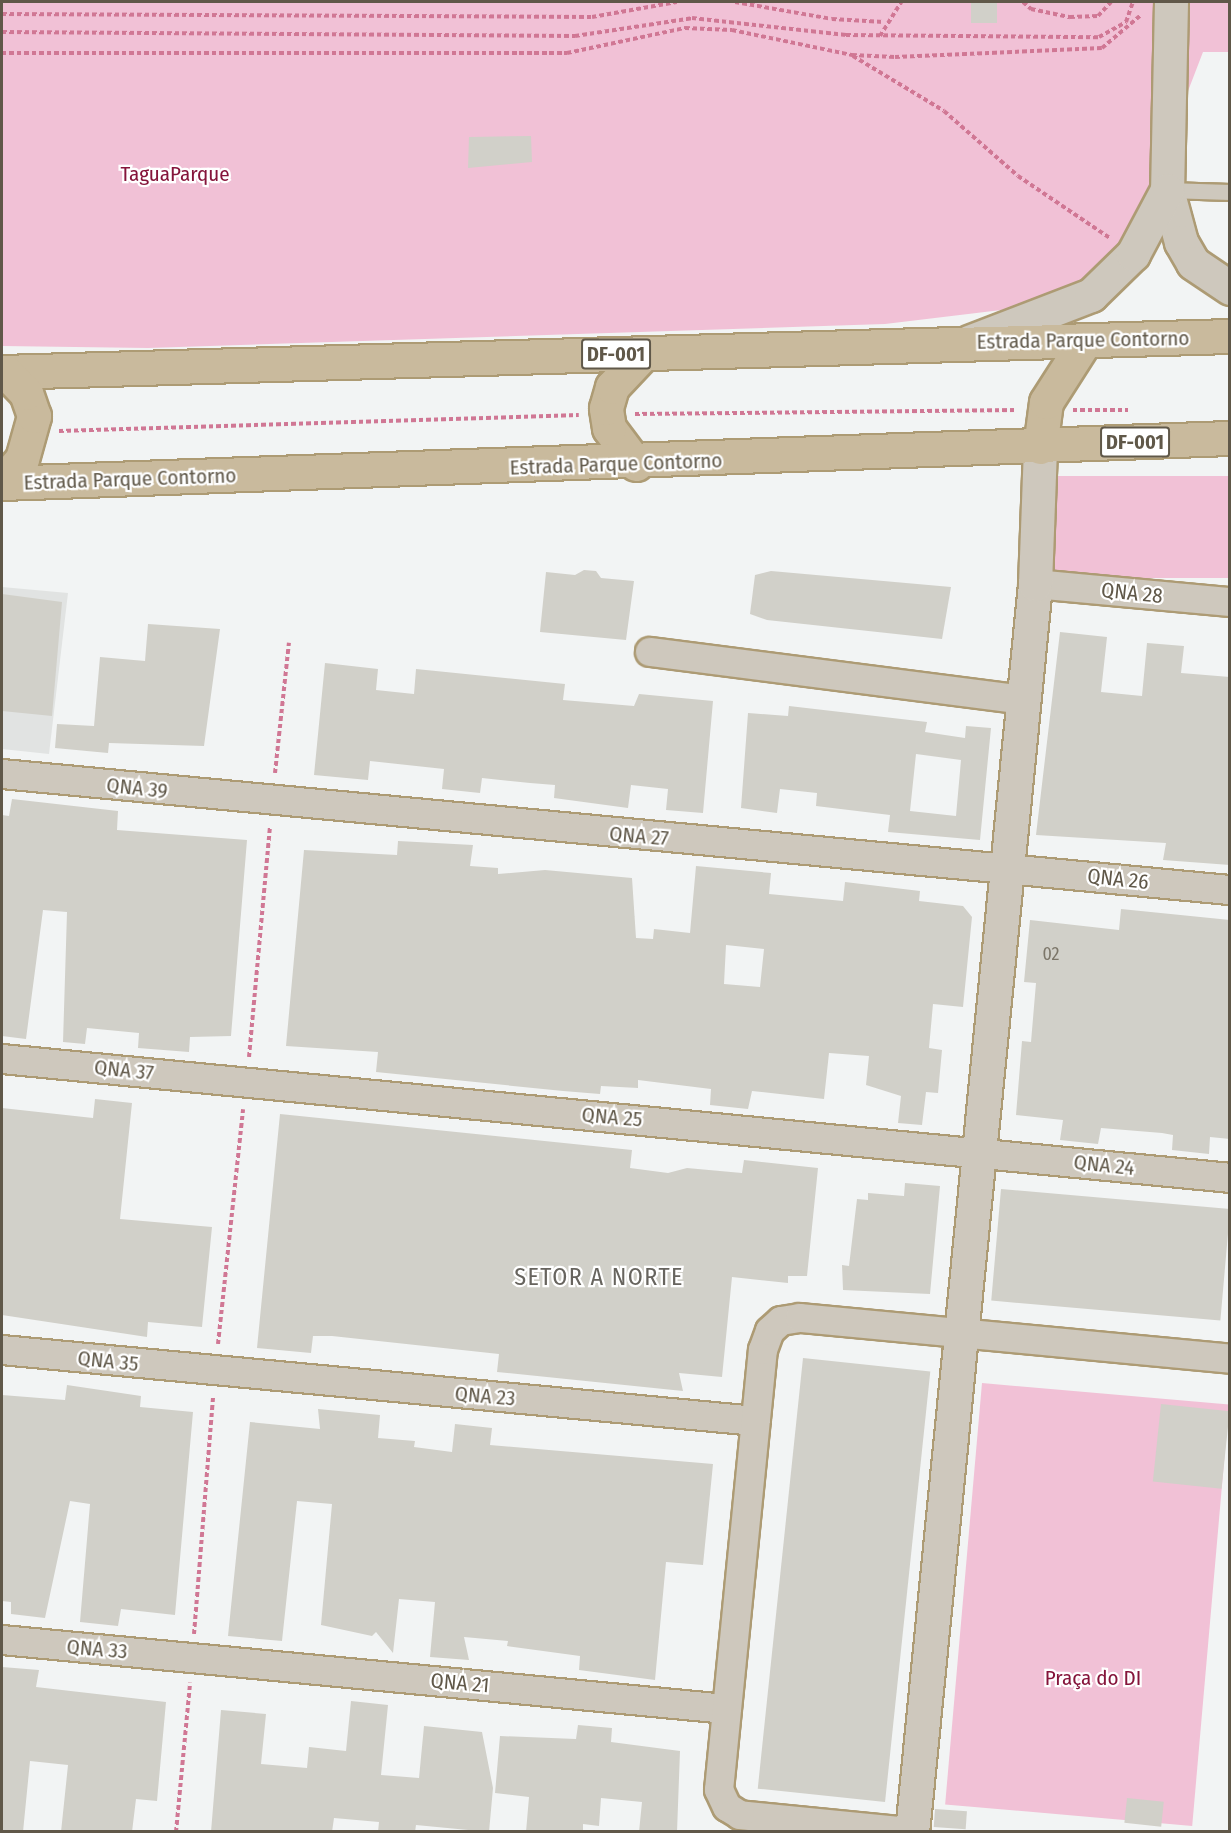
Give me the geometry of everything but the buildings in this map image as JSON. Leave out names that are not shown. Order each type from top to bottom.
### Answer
[{"type":"highway","name":"Estrada Parque Contorno","points":[[4,372],[1230,336]]},
{"type":"highway","points":[[1040,447],[1046,402],[1085,341]]},
{"type":"highway","points":[[636,464],[609,428],[606,408],[612,387],[643,354]]},
{"type":"highway","points":[[2,483],[22,459],[34,416],[26,393],[4,372]]},
{"type":"highway","name":"Estrada Parque Contorno","points":[[2,483],[636,464],[1230,438]]},
{"type":"street","points":[[1171,2],[1167,190],[1181,242],[1193,262],[1230,288]]},
{"type":"street","points":[[969,342],[1091,295],[1133,254],[1167,190]]},
{"type":"street","points":[[1040,447],[1035,584],[959,1333],[910,1832],[740,1815],[727,1806],[719,1790],[763,1350],[781,1321],[800,1318],[959,1333],[1230,1359]]},
{"type":"street","name":"QNA 28","points":[[1035,584],[1230,602]]},
{"type":"street","points":[[650,652],[1023,700]]},
{"type":"street","name":"QNA 39","points":[[2,774],[273,802]]},
{"type":"street","name":"QNA 27","points":[[273,802],[1006,868]]},
{"type":"street","name":"QNA 26","points":[[1006,868],[1230,890]]},
{"type":"street","name":"QNA 37","points":[[2,1059],[246,1082]]},
{"type":"street","name":"QNA 25","points":[[246,1082],[978,1151]]},
{"type":"street","name":"QNA 24","points":[[978,1151],[1230,1178]]},
{"type":"street","name":"QNA 35","points":[[2,1350],[215,1371]]},
{"type":"street","name":"QNA 23","points":[[215,1371],[756,1421]]},
{"type":"street","name":"QNA 33","points":[[2,1640],[192,1658]]},
{"type":"street","name":"QNA 21","points":[[192,1658],[727,1709]]},
{"type":"lane","points":[[1167,190],[1230,192]]},
{"type":"path","points":[[2,14],[592,17],[677,2]]},
{"type":"path","points":[[735,2],[832,20],[884,22]]},
{"type":"path","points":[[880,36],[884,22],[901,2]]},
{"type":"path","points":[[1023,2],[1031,9],[1070,17],[1098,16],[1111,2]]},
{"type":"path","points":[[2,32],[575,36],[692,18],[880,36],[1099,37],[1126,22],[1133,2]]},
{"type":"path","points":[[2,53],[567,53],[685,28],[732,30],[852,55],[1102,48],[1133,25],[1143,12],[1142,2]]},
{"type":"path","points":[[852,55],[944,111],[1018,176],[1133,254]]},
{"type":"path","points":[[176,1832],[215,1371],[289,643]]},
{"type":"shaded area","points":[[2,587],[68,593],[49,754],[2,749]]},
{"type":"green space","name":"TaguaParque","points":[[2,2],[1229,2],[1229,52],[1203,52],[1135,229],[1107,265],[1070,292],[1018,308],[885,324],[148,348],[2,346]]},
{"type":"green space","points":[[1047,476],[1229,476],[1229,578],[1047,578]]},
{"type":"green space","name":"Praça do DI","points":[[982,1383],[1229,1405],[1192,1826],[945,1804]]},
{"type":"district","name":"SETOR A NORTE","points":[[599,1278]]}]
